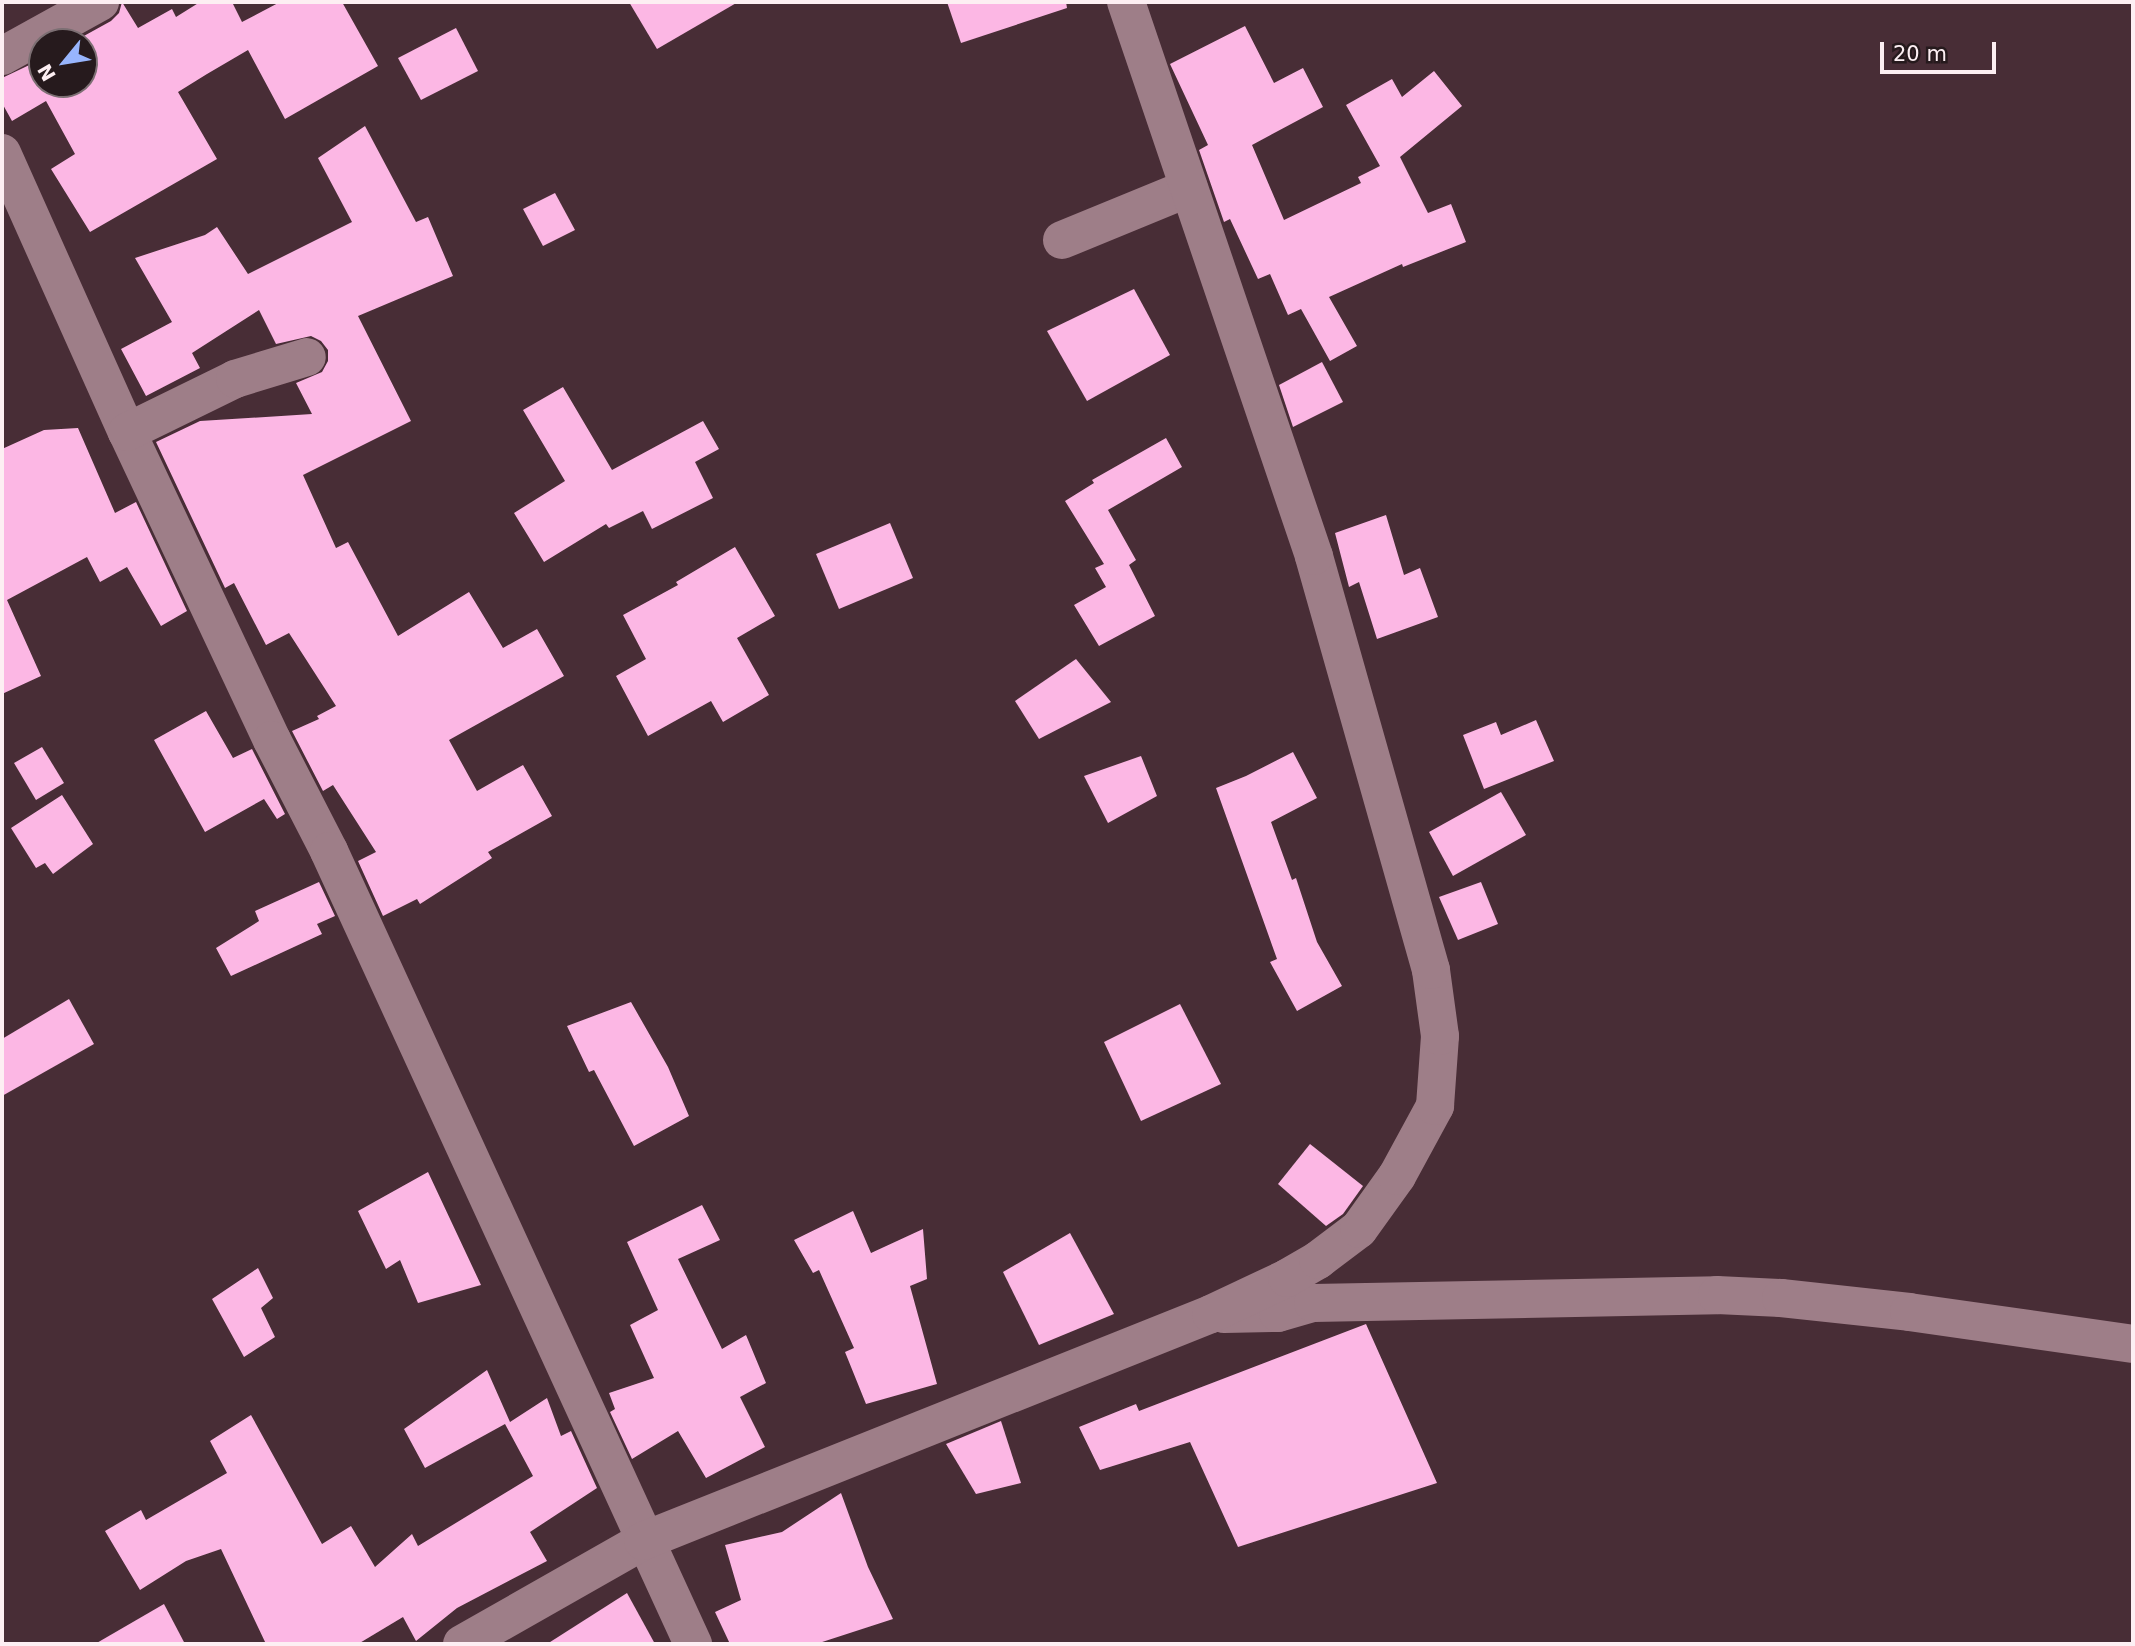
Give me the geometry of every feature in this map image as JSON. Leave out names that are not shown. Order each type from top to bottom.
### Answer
[{"type":"street","points":[[2,57],[100,2]]},
{"type":"street","points":[[462,1644],[643,1541],[1211,1314],[1297,1272],[1359,1229],[1397,1176],[1435,1106],[1440,1036],[1431,970],[1314,556],[1126,2]]},
{"type":"street","points":[[2,153],[127,432],[272,740],[328,851],[643,1541],[693,1644]]},
{"type":"street","points":[[1062,240],[1189,188]]},
{"type":"street","points":[[127,432],[235,379],[307,358]]},
{"type":"street","points":[[1211,1314],[1278,1313],[1313,1303],[1717,1295],[1781,1298],[1909,1312],[2133,1344]]},
{"type":"building","points":[[122,2],[138,28],[172,9],[176,17],[200,2],[232,2],[242,22],[280,2],[342,2],[378,66],[285,119],[248,50],[178,92],[217,159],[90,232],[51,169],[75,154],[46,101],[12,121],[2,103],[2,78],[28,66],[28,98],[98,98],[98,28],[119,13]]},
{"type":"building","points":[[629,2],[738,2],[657,49]]},
{"type":"building","points":[[947,2],[1066,2],[1067,8],[961,43]]},
{"type":"building","points":[[1245,26],[1274,83],[1303,68],[1323,107],[1252,145],[1284,220],[1361,183],[1358,177],[1380,166],[1346,105],[1392,79],[1402,97],[1434,71],[1462,106],[1400,157],[1428,213],[1451,204],[1466,242],[1403,267],[1402,264],[1329,297],[1357,346],[1330,361],[1301,309],[1288,315],[1270,274],[1258,279],[1230,219],[1224,222],[1199,150],[1208,145],[1170,64]]},
{"type":"building","points":[[456,28],[478,71],[421,100],[398,58]]},
{"type":"building","points":[[365,126],[416,222],[428,217],[453,276],[358,316],[411,421],[303,475],[336,548],[348,542],[398,636],[469,592],[503,648],[537,629],[564,676],[449,740],[477,791],[523,765],[552,816],[488,852],[492,858],[420,904],[417,899],[383,916],[358,861],[376,852],[333,785],[323,791],[292,731],[319,719],[317,716],[336,706],[289,633],[266,645],[234,583],[225,588],[156,442],[200,421],[312,414],[296,383],[322,372],[328,361],[328,350],[321,341],[311,336],[276,344],[259,310],[192,353],[200,368],[146,396],[121,349],[172,322],[135,258],[205,235],[217,227],[248,274],[352,222],[318,158]]},
{"type":"building","points":[[555,193],[575,230],[543,246],[523,209]]},
{"type":"building","points":[[1134,289],[1170,355],[1087,401],[1047,331]]},
{"type":"building","points":[[1322,362],[1343,402],[1293,427],[1279,385]]},
{"type":"building","points":[[563,387],[612,470],[703,421],[719,449],[695,462],[713,498],[652,529],[643,511],[609,528],[606,524],[544,562],[514,513],[565,481],[523,410]]},
{"type":"building","points":[[78,428],[115,513],[136,502],[187,611],[161,626],[127,567],[100,582],[87,557],[7,600],[41,676],[2,694],[2,449],[44,430]]},
{"type":"building","points":[[1166,438],[1182,467],[1108,510],[1136,560],[1129,565],[1155,616],[1099,646],[1074,605],[1106,587],[1095,568],[1104,564],[1065,501],[1094,483],[1092,480]]},
{"type":"building","points":[[1386,515],[1404,575],[1420,568],[1438,617],[1377,639],[1359,582],[1349,587],[1335,533]]},
{"type":"building","points":[[890,523],[913,578],[839,609],[816,554]]},
{"type":"building","points":[[735,547],[775,616],[737,638],[769,695],[723,722],[711,701],[648,736],[616,676],[646,659],[623,615],[678,585],[676,582]]},
{"type":"building","points":[[1076,659],[1111,702],[1039,739],[1015,701]]},
{"type":"building","points":[[206,711],[233,758],[252,749],[285,814],[277,819],[264,799],[205,832],[154,740]]},
{"type":"building","points":[[1536,720],[1554,761],[1484,789],[1463,735],[1496,722],[1501,735]]},
{"type":"building","points":[[42,747],[64,783],[36,800],[14,763]]},
{"type":"building","points":[[1293,752],[1317,798],[1271,822],[1292,880],[1296,878],[1317,942],[1342,986],[1297,1011],[1270,962],[1277,959],[1216,788]]},
{"type":"building","points":[[1141,756],[1157,796],[1108,823],[1084,776]]},
{"type":"building","points":[[1501,792],[1526,835],[1453,876],[1429,832]]},
{"type":"building","points":[[62,795],[93,844],[53,874],[45,863],[36,868],[11,828]]},
{"type":"building","points":[[319,882],[335,916],[317,924],[322,934],[231,976],[216,948],[259,921],[255,911]]},
{"type":"building","points":[[1481,882],[1498,924],[1458,940],[1439,897]]},
{"type":"building","points":[[69,999],[94,1044],[2,1096],[2,1039]]},
{"type":"building","points":[[631,1002],[668,1067],[689,1116],[634,1146],[594,1070],[589,1072],[567,1026]]},
{"type":"building","points":[[1180,1004],[1221,1084],[1141,1121],[1104,1042]]},
{"type":"building","points":[[1310,1144],[1363,1186],[1343,1214],[1326,1226],[1278,1184]]},
{"type":"building","points":[[428,1172],[481,1285],[418,1303],[400,1260],[386,1269],[358,1211]]},
{"type":"building","points":[[702,1205],[720,1240],[678,1259],[722,1349],[746,1335],[766,1383],[740,1397],[765,1447],[706,1478],[678,1431],[632,1459],[610,1412],[615,1409],[609,1393],[654,1378],[630,1325],[658,1310],[627,1242]]},
{"type":"building","points":[[853,1211],[871,1253],[923,1229],[927,1279],[910,1286],[937,1384],[866,1404],[845,1352],[854,1348],[819,1270],[813,1273],[794,1240]]},
{"type":"building","points":[[1070,1233],[1114,1314],[1039,1345],[1003,1272]]},
{"type":"building","points":[[258,1268],[273,1298],[261,1308],[275,1337],[244,1357],[212,1299]]},
{"type":"building","points":[[1366,1324],[1437,1483],[1238,1547],[1190,1442],[1100,1470],[1079,1427],[1136,1404],[1139,1411]]},
{"type":"building","points":[[487,1370],[510,1422],[547,1398],[561,1436],[571,1431],[597,1488],[530,1532],[547,1561],[457,1608],[416,1641],[403,1617],[358,1644],[266,1644],[221,1549],[186,1561],[140,1590],[105,1531],[141,1510],[146,1520],[227,1473],[210,1441],[251,1415],[322,1544],[351,1526],[375,1567],[412,1534],[418,1546],[533,1476],[505,1424],[425,1468],[404,1429]]},
{"type":"building","points":[[1001,1421],[1021,1483],[976,1494],[946,1444]]},
{"type":"building","points":[[841,1493],[868,1567],[893,1619],[816,1644],[730,1644],[715,1612],[741,1600],[725,1545],[782,1532]]},
{"type":"building","points":[[627,1593],[655,1644],[547,1644]]},
{"type":"building","points":[[164,1604],[185,1644],[95,1644]]}]
